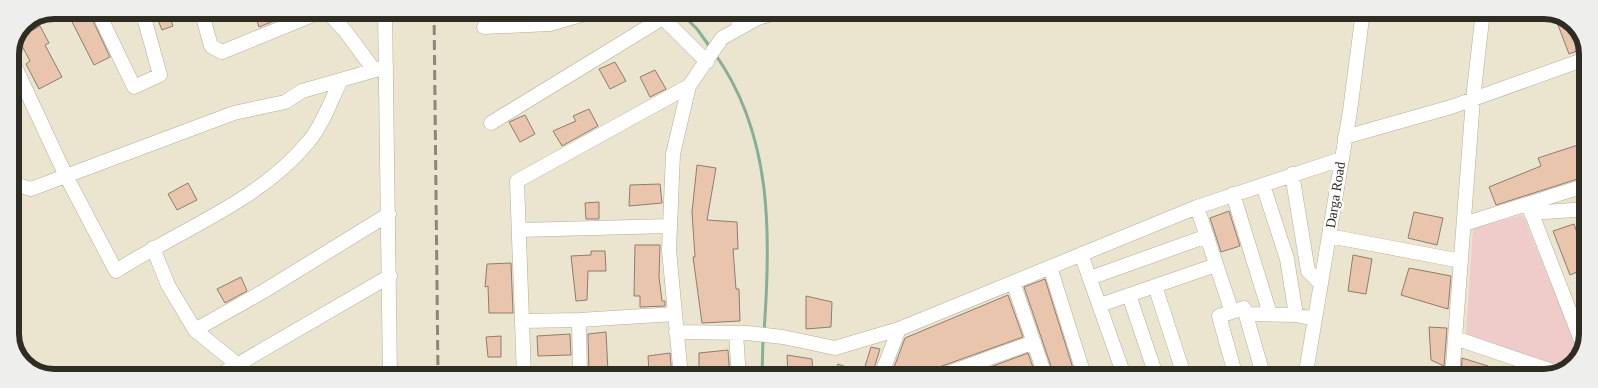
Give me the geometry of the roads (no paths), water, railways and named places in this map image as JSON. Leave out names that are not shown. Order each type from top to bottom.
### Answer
[{"type":"street","points":[[101,19],[134,87],[160,75],[144,19]]},
{"type":"street","points":[[204,19],[211,46],[222,52],[304,19]]},
{"type":"street","points":[[334,19],[380,68]]},
{"type":"street","points":[[384,19],[380,68],[389,214],[390,369]]},
{"type":"street","points":[[484,27],[550,24],[567,19]]},
{"type":"street","points":[[738,29],[739,19]]},
{"type":"street","points":[[680,369],[669,250],[673,154],[689,86],[722,38],[756,19]]},
{"type":"street","name":"Darga Road","points":[[1307,369],[1350,111],[1362,19]]},
{"type":"street","points":[[1453,369],[1473,99],[1482,19]]},
{"type":"street","points":[[491,123],[656,21],[665,20],[708,60]]},
{"type":"street","points":[[1345,137],[1473,99],[1579,61]]},
{"type":"street","points":[[19,186],[31,190],[234,113],[285,102],[302,91],[380,68]]},
{"type":"street","points":[[19,75],[66,176],[116,271],[228,208],[277,173],[310,140],[341,80]]},
{"type":"street","points":[[524,369],[517,181],[689,86]]},
{"type":"street","points":[[676,332],[741,333],[783,337],[835,348],[899,329],[1197,206],[1341,158]]},
{"type":"street","points":[[1292,174],[1308,271],[1321,284]]},
{"type":"street","points":[[1262,185],[1286,260],[1296,315]]},
{"type":"street","points":[[1464,224],[1530,209],[1579,188]]},
{"type":"street","points":[[1234,194],[1270,314]]},
{"type":"street","points":[[1197,206],[1232,312]]},
{"type":"street","points":[[1530,209],[1579,209]]},
{"type":"street","points":[[1530,209],[1579,335]]},
{"type":"street","points":[[195,330],[389,214]]},
{"type":"street","points":[[519,230],[670,226]]},
{"type":"street","points":[[1090,278],[1206,236]]},
{"type":"street","points":[[1329,236],[1461,261]]},
{"type":"street","points":[[154,248],[168,285],[195,330],[238,365]]},
{"type":"street","points":[[1082,254],[1122,369]]},
{"type":"street","points":[[1100,305],[1216,265]]},
{"type":"street","points":[[1050,267],[1083,369]]},
{"type":"street","points":[[231,369],[390,276]]},
{"type":"street","points":[[1013,282],[1042,369]]},
{"type":"street","points":[[1155,286],[1182,369]]},
{"type":"street","points":[[1129,295],[1154,369]]},
{"type":"street","points":[[1234,369],[1218,316],[1244,308],[1261,369]]},
{"type":"street","points":[[522,320],[579,320],[675,314]]},
{"type":"street","points":[[1247,314],[1296,315],[1315,319]]},
{"type":"street","points":[[579,320],[580,369]]},
{"type":"street","points":[[883,369],[899,329]]},
{"type":"street","points":[[739,369],[741,333]]},
{"type":"street","points":[[1455,338],[1546,369]]},
{"type":"street","points":[[977,369],[1034,342]]},
{"type":"waterway","points":[[687,19],[710,47]]},
{"type":"waterway","points":[[715,54],[734,85],[748,118],[758,153],[764,188],[767,224],[764,332]]},
{"type":"waterway","points":[[762,369],[763,338]]},
{"type":"railway","points":[[434,19],[438,369]]}]
